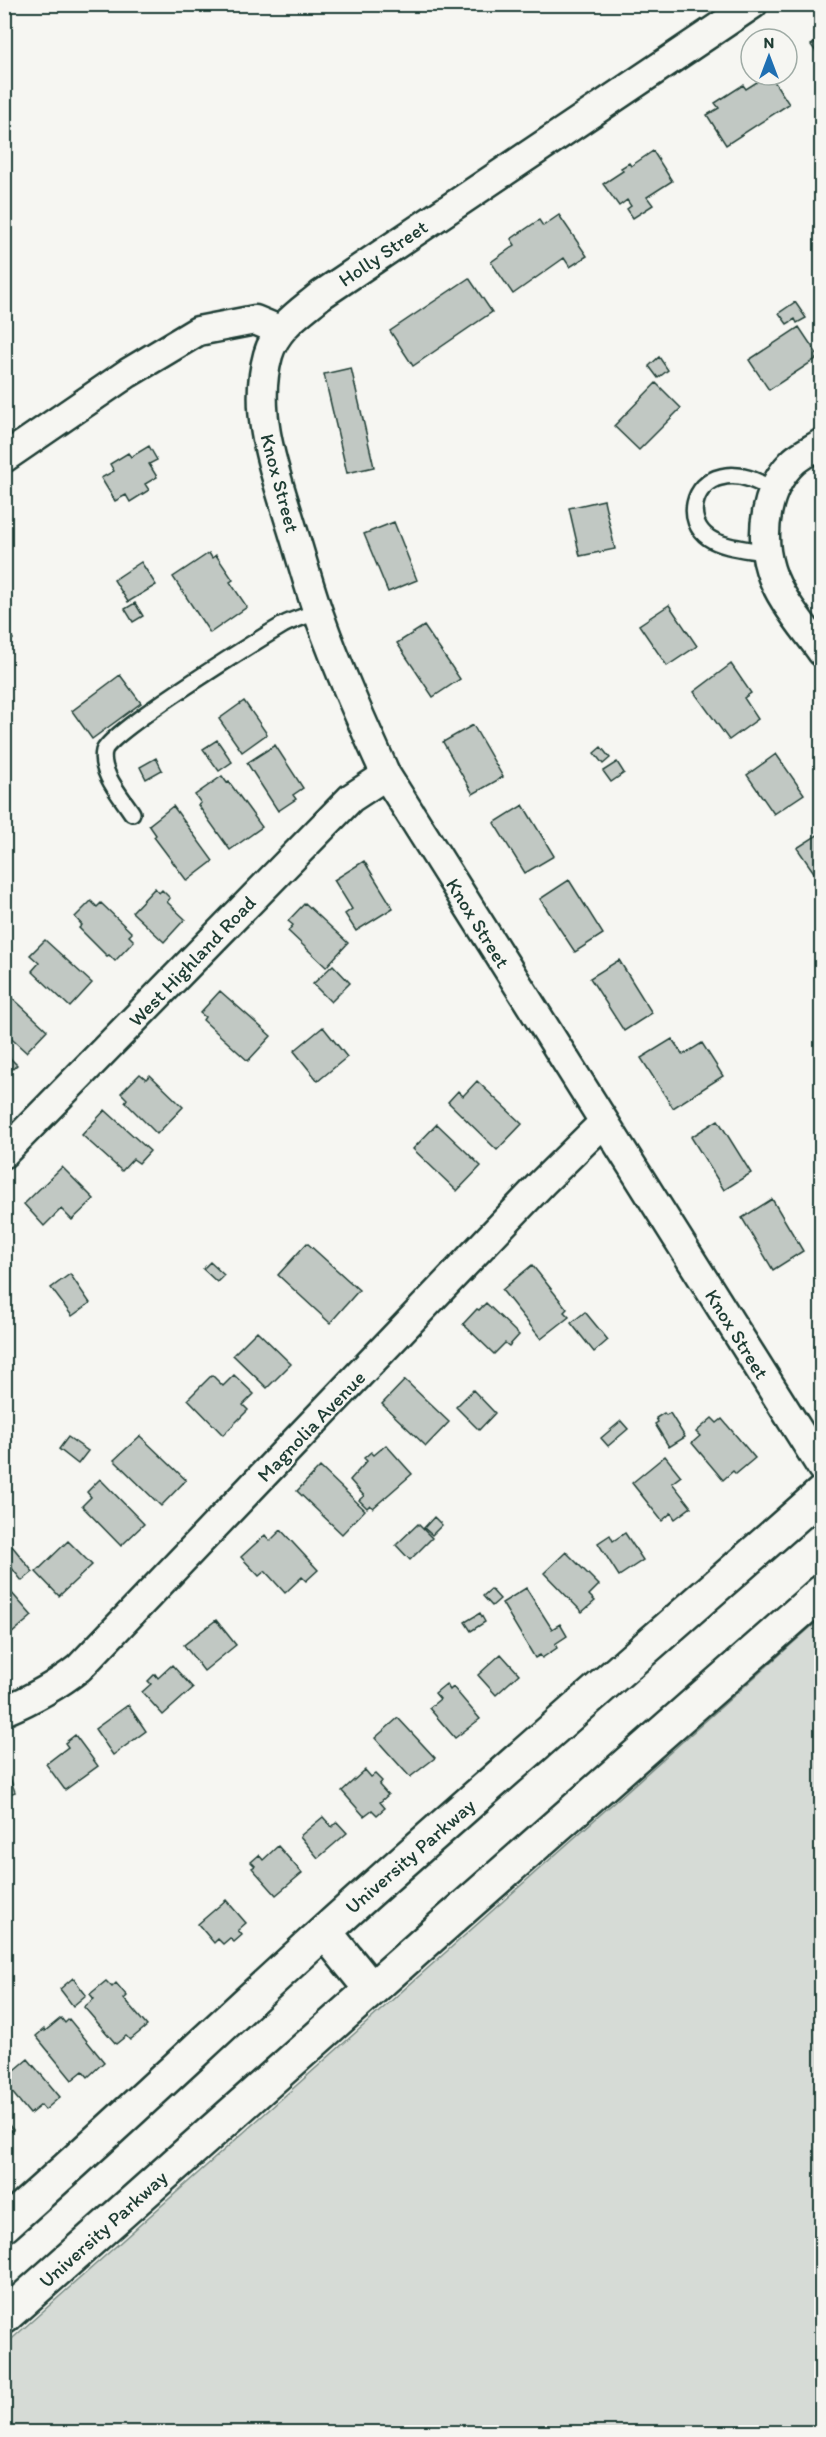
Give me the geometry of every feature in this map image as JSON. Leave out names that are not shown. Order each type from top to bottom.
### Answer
[{"type":"highway","name":"University Parkway","points":[[4,2225],[100,2140],[201,2044],[325,1932],[822,1493]]},
{"type":"highway","name":"University Parkway","points":[[4,2317],[371,1989],[822,1592]]},
{"type":"highway","points":[[325,1932],[371,1989]]},
{"type":"street","name":"Holly Street","points":[[279,330],[321,295],[753,4]]},
{"type":"street","points":[[4,458],[128,373],[198,331],[255,320],[279,330]]},
{"type":"street","name":"Knox Street","points":[[279,330],[268,353],[261,392],[265,429],[276,476],[318,612],[354,706],[386,775],[822,1468]]},
{"type":"street","points":[[822,443],[794,461],[773,490],[765,532],[770,571],[785,598],[822,652]]},
{"type":"street","name":"West Highland Road","points":[[4,1153],[351,798],[386,775]]},
{"type":"street","name":"Magnolia Avenue","points":[[4,1711],[34,1699],[59,1684],[79,1668],[542,1183],[603,1123]]},
{"type":"lane","points":[[767,553],[716,542],[706,536],[694,517],[694,506],[703,486],[712,479],[723,476],[750,478],[773,490]]},
{"type":"lane","points":[[132,813],[105,770],[104,748],[125,729],[194,682],[286,624],[318,612]]},
{"type":"shaded area","points":[[821,1618],[821,2432],[5,2432],[5,2345]]},
{"type":"building","points":[[822,38],[822,60],[811,45]]},
{"type":"building","points":[[740,87],[746,89],[778,87],[789,104],[726,145],[707,115],[719,108],[715,103]]},
{"type":"building","points":[[653,151],[672,181],[647,197],[653,205],[633,218],[627,209],[631,206],[627,200],[619,206],[603,184],[623,171],[621,168],[629,163],[631,166]]},
{"type":"building","points":[[559,215],[587,256],[570,267],[564,258],[513,294],[491,262],[515,245],[511,239],[539,220],[543,226]]},
{"type":"building","points":[[469,278],[492,312],[413,366],[390,331]]},
{"type":"building","points":[[795,302],[806,318],[797,323],[795,319],[787,324],[779,313]]},
{"type":"building","points":[[799,327],[819,357],[769,390],[749,360]]},
{"type":"building","points":[[659,357],[668,370],[658,378],[649,366]]},
{"type":"building","points":[[351,368],[374,467],[347,473],[324,374]]},
{"type":"building","points":[[656,383],[681,408],[639,450],[614,426]]},
{"type":"building","points":[[149,446],[157,460],[149,464],[157,477],[145,484],[149,490],[130,502],[126,495],[115,501],[101,478],[114,471],[110,464],[128,453],[131,457]]},
{"type":"building","points":[[604,500],[615,549],[580,556],[569,508]]},
{"type":"building","points":[[394,522],[417,580],[388,592],[364,534]]},
{"type":"building","points":[[209,553],[212,558],[216,555],[233,580],[230,582],[247,607],[210,633],[173,577]]},
{"type":"building","points":[[141,562],[156,585],[128,602],[114,580]]},
{"type":"building","points":[[135,603],[143,616],[133,622],[125,609]]},
{"type":"building","points":[[669,605],[697,646],[667,666],[639,625]]},
{"type":"building","points":[[424,626],[460,679],[433,697],[397,643]]},
{"type":"building","points":[[4,627],[13,639],[4,645]]},
{"type":"building","points":[[731,664],[751,693],[744,698],[758,719],[729,740],[694,692]]},
{"type":"building","points":[[120,675],[141,703],[92,739],[72,711]]},
{"type":"building","points":[[244,701],[267,734],[242,752],[219,719]]},
{"type":"building","points":[[473,725],[503,777],[473,794],[443,742]]},
{"type":"building","points":[[217,740],[232,762],[219,771],[203,749]]},
{"type":"building","points":[[275,745],[303,788],[293,795],[296,799],[278,811],[247,763]]},
{"type":"building","points":[[601,747],[610,758],[603,764],[594,753]]},
{"type":"building","points":[[776,754],[804,794],[774,814],[747,775]]},
{"type":"building","points":[[156,758],[162,770],[146,779],[140,767]]},
{"type":"building","points":[[617,762],[624,773],[611,782],[603,771]]},
{"type":"building","points":[[222,776],[227,783],[229,782],[262,827],[230,850],[198,805],[201,803],[195,795]]},
{"type":"building","points":[[523,805],[554,856],[525,873],[494,823]]},
{"type":"building","points":[[173,806],[213,861],[187,881],[154,837],[156,835],[149,825]]},
{"type":"building","points":[[822,832],[822,884],[797,848]]},
{"type":"building","points":[[364,861],[393,908],[356,931],[345,914],[352,909],[334,880]]},
{"type":"building","points":[[569,880],[603,934],[575,952],[540,899]]},
{"type":"building","points":[[155,888],[159,893],[162,890],[170,898],[167,902],[185,919],[164,942],[132,912]]},
{"type":"building","points":[[91,901],[97,907],[101,903],[132,933],[129,936],[134,941],[115,961],[79,928],[82,925],[75,917]]},
{"type":"building","points":[[305,903],[348,943],[326,967],[288,931],[293,925],[288,921]]},
{"type":"building","points":[[45,940],[92,983],[70,1007],[32,971],[39,963],[30,955]]},
{"type":"building","points":[[619,960],[652,1013],[624,1031],[590,978]]},
{"type":"building","points":[[333,965],[350,983],[331,1002],[313,984]]},
{"type":"building","points":[[4,990],[47,1030],[26,1052],[4,1032]]},
{"type":"building","points":[[220,991],[271,1036],[248,1061],[203,1020],[205,1017],[200,1013]]},
{"type":"building","points":[[323,1027],[347,1057],[318,1081],[294,1051]]},
{"type":"building","points":[[672,1039],[683,1055],[702,1043],[723,1076],[673,1108],[641,1058]]},
{"type":"building","points":[[4,1052],[17,1065],[4,1077]]},
{"type":"building","points":[[140,1074],[146,1079],[150,1075],[183,1107],[157,1134],[125,1102],[127,1099],[121,1093]]},
{"type":"building","points":[[477,1081],[522,1124],[497,1150],[448,1102],[458,1091],[463,1096]]},
{"type":"building","points":[[105,1110],[150,1151],[139,1163],[133,1159],[122,1171],[82,1135]]},
{"type":"building","points":[[718,1120],[751,1173],[724,1190],[691,1137]]},
{"type":"building","points":[[437,1124],[481,1166],[457,1191],[413,1149]]},
{"type":"building","points":[[62,1167],[94,1199],[72,1220],[61,1209],[44,1226],[24,1204]]},
{"type":"building","points":[[772,1199],[803,1251],[773,1270],[742,1218]]},
{"type":"building","points":[[307,1243],[359,1290],[330,1323],[278,1275]]},
{"type":"building","points":[[210,1262],[224,1275],[217,1282],[203,1269]]},
{"type":"building","points":[[532,1265],[567,1309],[564,1312],[569,1317],[541,1339],[502,1290]]},
{"type":"building","points":[[70,1274],[90,1303],[72,1316],[51,1288]]},
{"type":"building","points":[[486,1303],[519,1335],[509,1346],[505,1343],[494,1354],[463,1324]]},
{"type":"building","points":[[585,1312],[608,1340],[594,1352],[571,1323]]},
{"type":"building","points":[[257,1331],[291,1364],[267,1388],[233,1355]]},
{"type":"building","points":[[212,1375],[223,1386],[234,1375],[254,1394],[243,1405],[248,1410],[223,1435],[188,1399]]},
{"type":"building","points":[[405,1380],[449,1422],[426,1446],[382,1404]]},
{"type":"building","points":[[473,1390],[495,1413],[479,1430],[456,1407]]},
{"type":"building","points":[[664,1413],[666,1415],[670,1413],[685,1437],[669,1447],[655,1424],[658,1422],[656,1418]]},
{"type":"building","points":[[712,1418],[717,1423],[722,1419],[755,1458],[736,1474],[733,1471],[723,1480],[692,1443],[700,1436],[696,1432]]},
{"type":"building","points":[[621,1421],[628,1429],[608,1446],[601,1438]]},
{"type":"building","points":[[140,1436],[186,1480],[161,1506],[114,1460]]},
{"type":"building","points":[[68,1437],[88,1451],[78,1464],[59,1449]]},
{"type":"building","points":[[386,1445],[412,1474],[373,1508],[370,1505],[367,1508],[359,1500],[364,1496],[350,1480],[367,1461],[364,1458],[371,1452],[374,1455]]},
{"type":"building","points":[[665,1456],[681,1476],[672,1483],[691,1507],[675,1519],[671,1513],[662,1521],[632,1483]]},
{"type":"building","points":[[320,1467],[365,1510],[342,1534],[297,1491]]},
{"type":"building","points":[[100,1479],[144,1524],[121,1546],[82,1506],[91,1497],[87,1492]]},
{"type":"building","points":[[434,1517],[442,1525],[432,1535],[424,1528]]},
{"type":"building","points":[[418,1524],[432,1538],[410,1560],[396,1545]]},
{"type":"building","points":[[281,1530],[318,1570],[306,1581],[302,1577],[285,1593],[265,1571],[259,1576],[241,1557],[265,1535],[270,1541]]},
{"type":"building","points":[[625,1533],[643,1560],[619,1576],[598,1543],[610,1535],[613,1541]]},
{"type":"building","points":[[68,1541],[92,1565],[59,1596],[36,1572]]},
{"type":"building","points":[[12,1546],[33,1572],[22,1581],[4,1558],[4,1553]]},
{"type":"building","points":[[566,1552],[599,1585],[589,1595],[595,1601],[582,1612],[544,1573]]},
{"type":"building","points":[[526,1588],[552,1629],[560,1624],[567,1636],[555,1644],[557,1648],[542,1658],[540,1655],[535,1658],[502,1603]]},
{"type":"building","points":[[491,1589],[500,1599],[492,1606],[483,1596]]},
{"type":"building","points":[[10,1591],[32,1616],[4,1640],[4,1595]]},
{"type":"building","points":[[480,1613],[485,1622],[471,1631],[465,1622]]},
{"type":"building","points":[[216,1620],[236,1645],[204,1671],[184,1645]]},
{"type":"building","points":[[501,1654],[519,1674],[496,1695],[478,1675]]},
{"type":"building","points":[[172,1665],[193,1688],[163,1715],[142,1692],[151,1684],[148,1681],[155,1674],[158,1678]]},
{"type":"building","points":[[446,1684],[450,1690],[453,1687],[480,1719],[455,1738],[429,1708],[440,1699],[435,1693]]},
{"type":"building","points":[[128,1705],[146,1731],[113,1755],[95,1729]]},
{"type":"building","points":[[398,1718],[435,1758],[410,1777],[375,1738]]},
{"type":"building","points":[[75,1735],[98,1766],[65,1790],[46,1764],[68,1747],[65,1743]]},
{"type":"building","points":[[365,1770],[371,1777],[375,1774],[382,1781],[379,1785],[388,1795],[380,1802],[385,1808],[377,1815],[372,1810],[364,1816],[342,1791]]},
{"type":"building","points":[[9,1775],[15,1792],[4,1796],[4,1777]]},
{"type":"building","points":[[323,1817],[332,1827],[337,1822],[347,1833],[318,1858],[300,1836]]},
{"type":"building","points":[[278,1846],[302,1873],[276,1895],[252,1868],[255,1866],[251,1862],[259,1855],[263,1860]]},
{"type":"building","points":[[226,1900],[246,1923],[238,1930],[242,1935],[234,1942],[230,1938],[223,1944],[218,1939],[214,1943],[198,1924]]},
{"type":"building","points":[[73,1978],[86,1995],[73,2006],[60,1989]]},
{"type":"building","points":[[106,1981],[112,1987],[116,1983],[127,1996],[124,1999],[147,2026],[130,2040],[126,2036],[116,2044],[84,2007],[94,1999],[90,1994]]},
{"type":"building","points":[[61,2018],[65,2023],[69,2019],[104,2062],[88,2077],[83,2071],[72,2080],[36,2036]]},
{"type":"building","points":[[28,2059],[60,2097],[45,2110],[41,2105],[30,2114],[6,2085],[13,2079],[9,2075]]},
{"type":"building","points":[[4,2119],[13,2130],[4,2137]]}]
